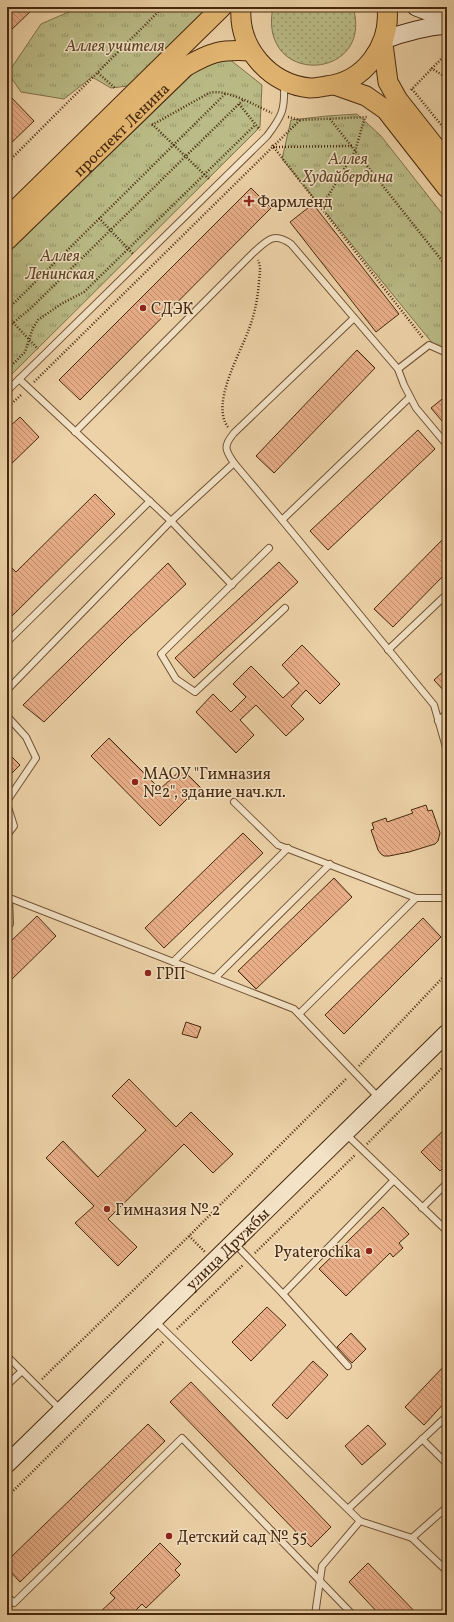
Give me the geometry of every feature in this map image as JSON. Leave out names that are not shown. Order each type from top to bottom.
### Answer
[{"type":"main road","name":"проспект Ленина","points":[[7,218],[222,7]]},
{"type":"main road","points":[[241,7],[242,26],[245,38],[251,51],[264,68],[284,82],[311,88],[335,85],[355,77],[374,59],[383,42],[389,20],[387,7]]},
{"type":"main road","points":[[416,7],[447,19]]},
{"type":"main road","points":[[383,42],[408,31],[430,26],[447,25]]},
{"type":"main road","points":[[383,42],[388,82],[398,100],[447,162]]},
{"type":"main road","name":"проспект Ленина","points":[[7,240],[185,67],[205,55],[230,50],[251,51]]},
{"type":"main road","points":[[335,85],[366,96],[386,110],[447,188]]},
{"type":"main road","name":"улица Дружбы","points":[[7,1464],[153,1319],[447,1033]]},
{"type":"lane","points":[[7,391],[216,185],[266,138],[281,116],[285,104],[284,82]]},
{"type":"lane","points":[[75,432],[253,254],[268,240],[275,237],[284,239],[291,244],[398,369],[416,408],[447,445]]},
{"type":"lane","points":[[354,318],[234,434],[226,446],[227,453],[434,705],[447,751]]},
{"type":"lane","points":[[398,369],[429,344],[447,353]]},
{"type":"lane","points":[[19,379],[171,521],[232,585]]},
{"type":"lane","points":[[282,520],[410,397]]},
{"type":"lane","points":[[7,690],[171,521],[234,463]]},
{"type":"lane","points":[[7,642],[150,501]]},
{"type":"lane","points":[[270,548],[161,654],[176,679],[195,692],[285,608]]},
{"type":"lane","points":[[388,650],[447,594]]},
{"type":"lane","points":[[438,722],[447,714]]},
{"type":"lane","points":[[7,716],[26,737],[36,758],[7,802],[14,826],[7,835]]},
{"type":"lane","points":[[234,802],[278,845],[416,898],[447,898]]},
{"type":"lane","points":[[173,962],[288,848]]},
{"type":"lane","points":[[215,978],[330,864]]},
{"type":"lane","points":[[7,927],[10,924],[8,898],[294,1009],[379,1098]]},
{"type":"lane","points":[[299,1014],[416,898]]},
{"type":"lane","points":[[345,1132],[447,1231]]},
{"type":"lane","points":[[284,1294],[394,1180]]},
{"type":"lane","points":[[422,1208],[447,1183]]},
{"type":"lane","points":[[233,1242],[284,1294],[348,1366]]},
{"type":"lane","points":[[153,1319],[349,1508],[360,1521],[412,1538],[447,1571]]},
{"type":"lane","points":[[7,1356],[61,1410]]},
{"type":"lane","points":[[7,1385],[22,1371]]},
{"type":"lane","points":[[349,1508],[447,1416]]},
{"type":"lane","points":[[7,1596],[14,1603],[182,1438],[353,1615]]},
{"type":"lane","points":[[422,1439],[447,1464]]},
{"type":"lane","points":[[412,1538],[447,1507]]},
{"type":"lane","points":[[315,1615],[322,1566],[360,1521]]},
{"type":"path","points":[[155,7],[158,11]]},
{"type":"path","points":[[7,163],[162,7]]},
{"type":"path","points":[[406,94],[447,53]]},
{"type":"path","points":[[431,68],[447,78]]},
{"type":"path","points":[[98,72],[121,94]]},
{"type":"path","points":[[412,89],[447,132]]},
{"type":"path","points":[[152,125],[209,93],[216,91],[226,93],[281,116],[300,120],[372,116]]},
{"type":"path","points":[[7,310],[226,93]]},
{"type":"path","points":[[7,328],[31,308],[243,100]]},
{"type":"path","points":[[239,104],[429,344]]},
{"type":"path","points":[[321,208],[355,150],[365,117]]},
{"type":"path","points":[[330,119],[447,267]]},
{"type":"path","points":[[7,408],[300,120]]},
{"type":"path","points":[[148,121],[225,194]]},
{"type":"path","points":[[7,370],[22,356],[30,339],[33,328],[38,320],[84,292],[256,124]]},
{"type":"path","points":[[273,147],[352,146]]},
{"type":"path","points":[[99,218],[148,270]]},
{"type":"path","points":[[234,434],[226,425],[224,419],[224,394],[249,330],[258,296],[260,265],[253,254]]},
{"type":"path","points":[[7,316],[53,363]]},
{"type":"path","points":[[7,400],[11,404]]},
{"type":"path","points":[[36,1385],[354,1072],[447,973]]},
{"type":"path","points":[[7,1497],[362,1149],[447,1063]]},
{"type":"path","points":[[189,1236],[208,1255]]},
{"type":"green space","name":"Аллея учителя","points":[[80,7],[212,7],[128,86],[111,88],[92,77],[64,99],[21,92],[8,73],[41,24]]},
{"type":"green space","points":[[273,7],[353,7],[355,32],[348,50],[333,61],[315,65],[297,62],[282,52],[273,33]]},
{"type":"green space","name":"Аллея Ленинская","points":[[228,58],[262,85],[260,127],[7,379],[7,254],[198,69]]},
{"type":"green space","name":"Аллея Худайбердина","points":[[357,114],[381,136],[447,220],[447,361],[282,159],[291,120]]},
{"type":"building","points":[[7,7],[35,7],[7,34]]},
{"type":"building","points":[[7,93],[34,121],[7,147]]},
{"type":"building","points":[[251,188],[271,208],[80,400],[59,380]]},
{"type":"building","points":[[313,204],[399,314],[376,332],[290,222]]},
{"type":"building","points":[[357,350],[375,368],[274,473],[256,456]]},
{"type":"building","points":[[447,395],[447,427],[431,408]]},
{"type":"building","points":[[20,417],[39,437],[7,468],[7,429]]},
{"type":"building","points":[[418,430],[435,449],[328,550],[310,531]]},
{"type":"building","points":[[95,494],[115,514],[12,616],[7,610],[7,563],[16,572]]},
{"type":"building","points":[[447,535],[447,572],[393,627],[374,609]]},
{"type":"building","points":[[279,562],[298,582],[194,678],[175,658]]},
{"type":"building","points":[[168,563],[186,584],[129,637],[44,722],[23,705]]},
{"type":"building","points":[[302,645],[340,684],[320,704],[306,690],[291,706],[304,719],[286,736],[256,705],[240,720],[254,735],[236,753],[196,712],[213,694],[231,712],[246,697],[233,684],[251,666],[283,698],[299,683],[282,665]]},
{"type":"building","points":[[447,668],[447,694],[434,680]]},
{"type":"building","name":"МАОУ \"Гимназия №2\", здание нач.кл.","points":[[109,738],[160,789],[182,769],[202,789],[194,797],[192,794],[160,826],[91,756]]},
{"type":"building","points":[[7,752],[20,765],[7,778]]},
{"type":"building","points":[[426,805],[428,811],[432,810],[440,833],[438,841],[435,844],[409,852],[389,856],[384,856],[381,854],[378,850],[371,830],[374,829],[372,823],[386,818],[387,822],[413,813],[411,810]]},
{"type":"building","points":[[243,833],[263,853],[164,948],[145,928]]},
{"type":"building","points":[[334,878],[352,897],[256,989],[238,971]]},
{"type":"building","points":[[37,916],[56,936],[7,984],[7,945]]},
{"type":"building","points":[[423,918],[441,937],[344,1034],[325,1015]]},
{"type":"building","points":[[186,1022],[201,1027],[197,1038],[182,1034]]},
{"type":"building","points":[[129,1079],[176,1127],[191,1112],[233,1154],[213,1173],[184,1144],[108,1219],[137,1247],[118,1266],[75,1223],[94,1206],[46,1158],[63,1141],[98,1177],[146,1130],[112,1096]]},
{"type":"building","points":[[447,1127],[447,1164],[440,1171],[421,1152]]},
{"type":"building","name":"Pyaterochka","points":[[383,1207],[409,1234],[399,1243],[403,1248],[393,1257],[390,1253],[346,1296],[319,1269]]},
{"type":"building","points":[[267,1307],[286,1325],[251,1361],[232,1342]]},
{"type":"building","points":[[351,1333],[366,1349],[352,1363],[337,1347]]},
{"type":"building","points":[[313,1361],[328,1375],[287,1419],[272,1405]]},
{"type":"building","points":[[447,1363],[447,1400],[424,1425],[405,1407]]},
{"type":"building","points":[[191,1382],[331,1527],[311,1547],[170,1402]]},
{"type":"building","points":[[148,1424],[165,1441],[20,1582],[7,1568],[7,1561]]},
{"type":"building","points":[[368,1425],[386,1444],[362,1465],[345,1446]]},
{"type":"building","points":[[160,1543],[181,1564],[175,1570],[180,1575],[146,1608],[142,1604],[131,1615],[97,1615],[115,1598],[110,1593]]},
{"type":"building","points":[[368,1563],[418,1615],[380,1615],[349,1582]]},
{"type":"place","name":"Фармленд","points":[[249,201]]},
{"type":"place","name":"СДЭК","points":[[143,308]]},
{"type":"place","name":"МАОУ \"Гимназия №2\", здание нач.кл.","points":[[135,782]]},
{"type":"place","name":"ГРП","points":[[148,973]]},
{"type":"place","name":"Гимназия № 2","points":[[107,1209]]},
{"type":"place","name":"Pyaterochka","points":[[369,1251]]},
{"type":"place","name":"Детский сад № 55","points":[[169,1536]]}]
